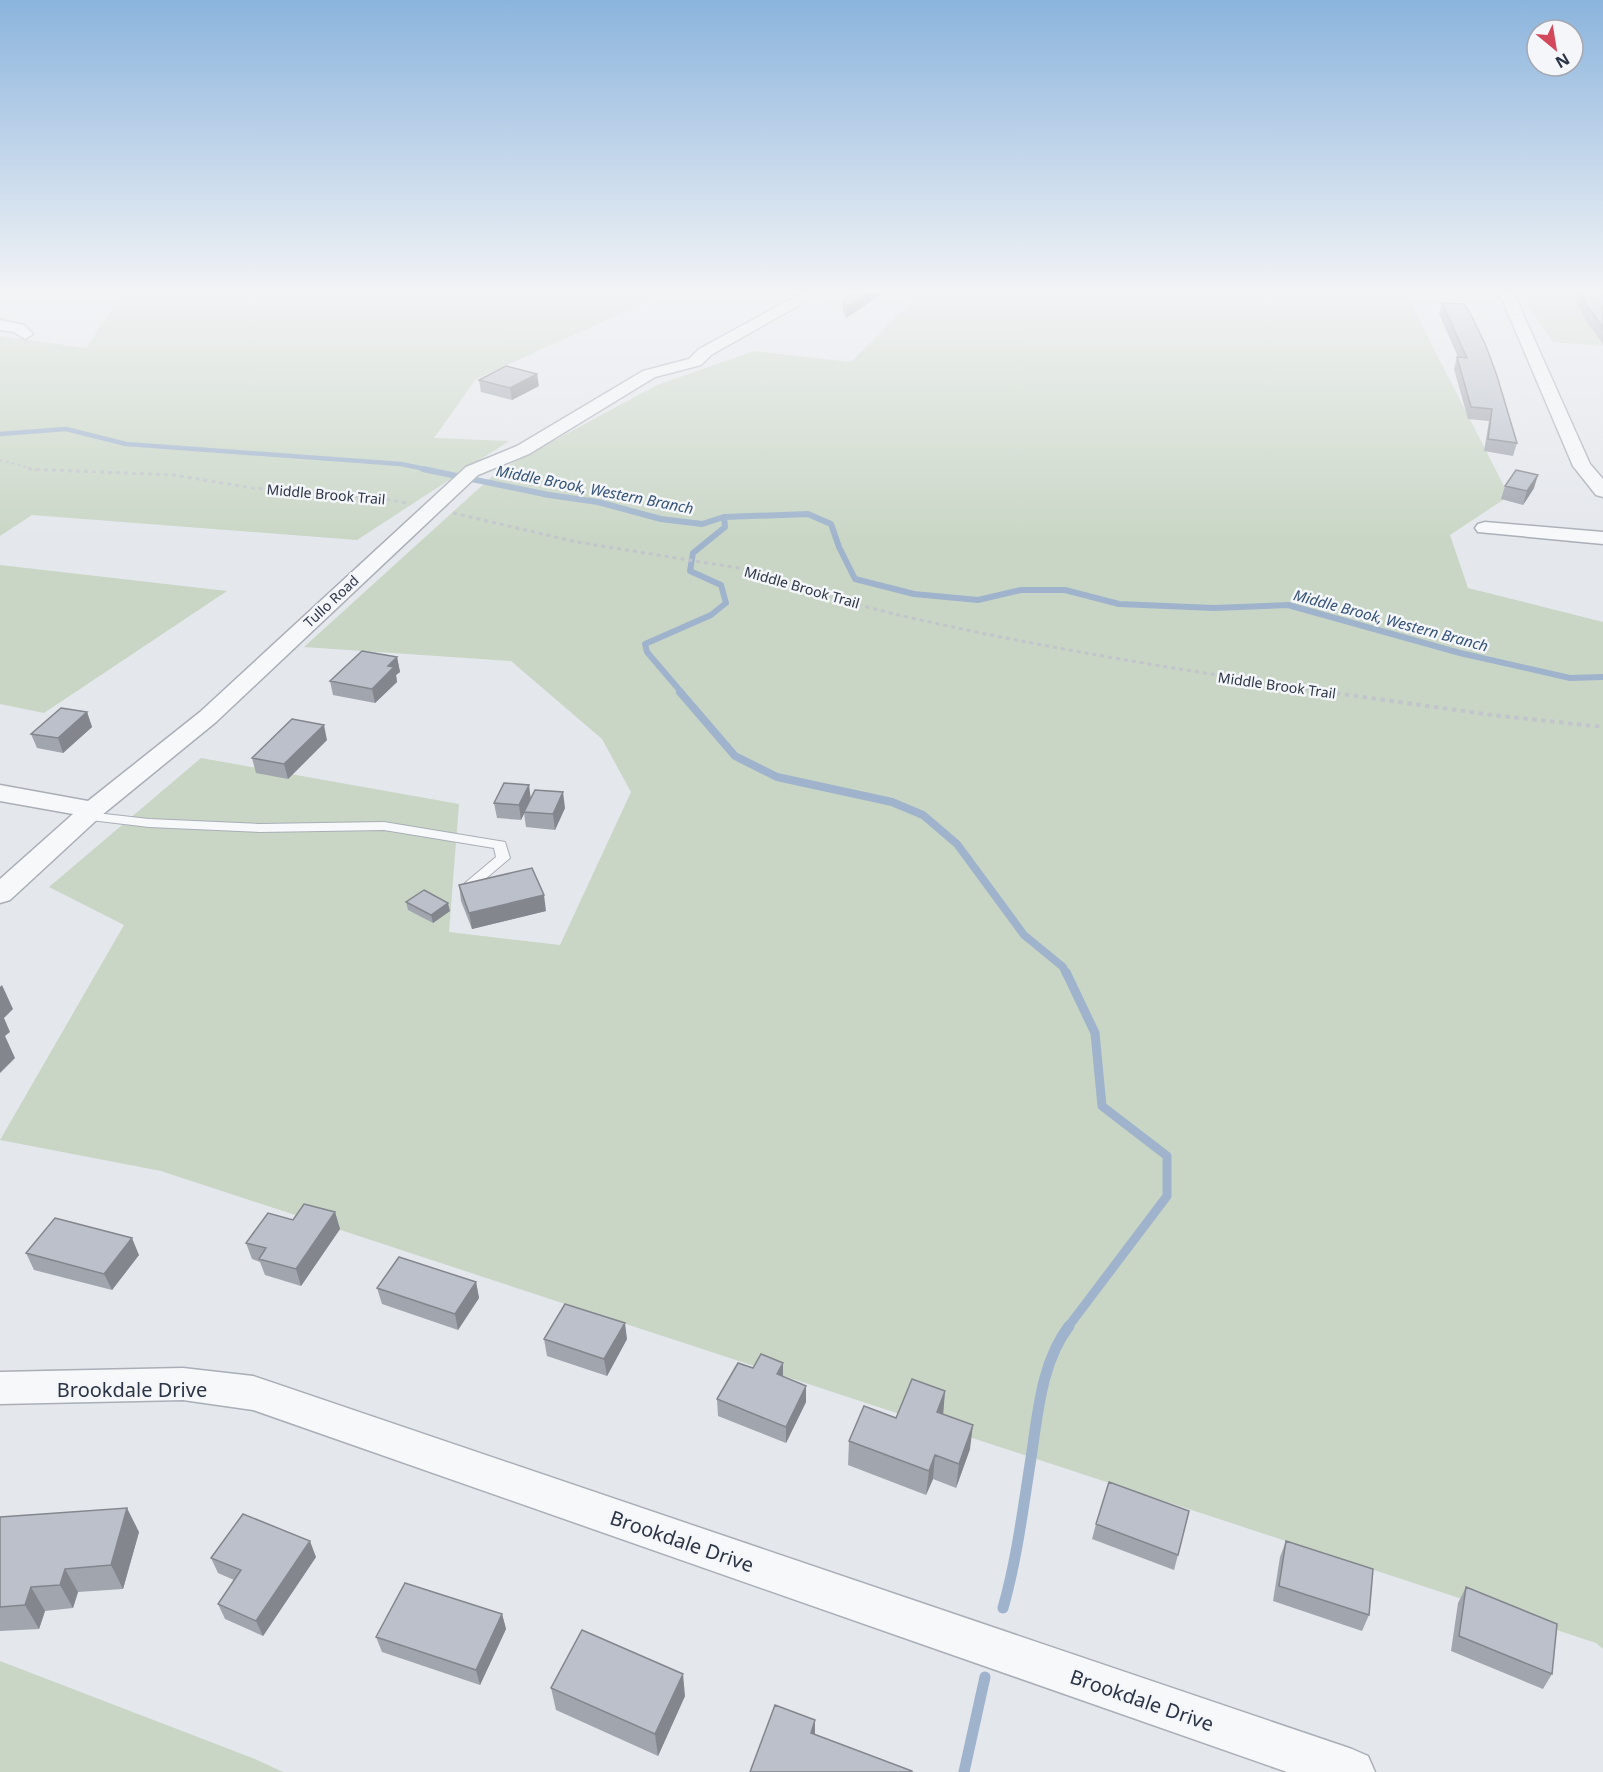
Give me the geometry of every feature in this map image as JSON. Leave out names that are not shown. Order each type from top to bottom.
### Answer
[{"type":"street","name":"Tullo Road","points":[[0,894],[90,813],[208,717],[430,507],[472,471],[523,450],[648,375]]},
{"type":"street","points":[[1542,375],[1582,466],[1603,491]]},
{"type":"street","points":[[1485,528],[1603,538]]},
{"type":"street","points":[[0,793],[90,813]]},
{"type":"street","name":"Brookdale Drive","points":[[0,1388],[183,1384],[253,1393],[1352,1772]]},
{"type":"lane","points":[[90,813],[149,823],[260,828],[384,826],[500,845],[503,858],[472,883]]},
{"type":"path","name":"Middle Brook Trail","points":[[0,460],[33,470],[174,475],[252,488],[381,498],[430,507],[577,542],[751,570],[763,577],[902,616],[1083,653],[1204,674],[1469,712],[1603,727]]},
{"type":"green space","points":[[0,375],[486,375],[476,379],[434,438],[509,441],[357,540],[32,515],[0,536]]},
{"type":"green space","points":[[686,375],[1447,375],[1509,496],[1450,535],[1468,588],[1603,622],[1603,1649],[1596,1643],[161,1171],[0,1140],[124,925],[49,887],[201,758],[459,804],[449,932],[560,945],[631,792],[602,739],[511,661],[304,647],[498,471],[657,385]]},
{"type":"green space","points":[[0,565],[227,591],[44,713],[0,704]]},
{"type":"green space","points":[[0,1661],[255,1759],[283,1772],[0,1772]]},
{"type":"building","points":[[489,375],[536,375],[510,388],[479,380]]},
{"type":"building","points":[[1462,375],[1497,375],[1517,443],[1488,439],[1492,409],[1471,407]]},
{"type":"building","points":[[1516,470],[1538,475],[1527,491],[1505,486]]},
{"type":"building","points":[[362,651],[397,657],[388,666],[394,667],[372,689],[330,681]]},
{"type":"building","points":[[61,708],[87,712],[58,738],[31,734]]},
{"type":"building","points":[[292,719],[324,725],[284,764],[252,758]]},
{"type":"building","points":[[504,783],[529,785],[519,805],[494,803]]},
{"type":"building","points":[[535,790],[563,792],[553,814],[524,812]]},
{"type":"building","points":[[532,868],[544,895],[469,913],[459,885]]},
{"type":"building","points":[[424,890],[448,903],[431,915],[406,902]]},
{"type":"building","points":[[304,1204],[335,1212],[296,1269],[259,1259],[266,1248],[246,1243],[268,1213],[293,1220]]},
{"type":"building","points":[[55,1218],[132,1238],[104,1274],[26,1253]]},
{"type":"building","points":[[399,1257],[476,1282],[455,1314],[377,1288]]},
{"type":"building","points":[[565,1304],[625,1323],[604,1359],[544,1339]]},
{"type":"building","points":[[761,1354],[783,1363],[777,1374],[806,1386],[786,1427],[717,1399],[738,1363],[753,1368]]},
{"type":"building","points":[[912,1379],[945,1391],[937,1412],[973,1425],[959,1464],[935,1455],[929,1471],[849,1441],[864,1406],[896,1418]]},
{"type":"building","points":[[1109,1482],[1189,1511],[1178,1555],[1096,1524]]},
{"type":"building","points":[[127,1508],[111,1565],[65,1569],[60,1585],[31,1587],[25,1605],[0,1607],[0,1517]]},
{"type":"building","points":[[243,1514],[310,1541],[256,1621],[218,1604],[241,1570],[211,1558]]},
{"type":"building","points":[[1286,1541],[1373,1569],[1369,1615],[1279,1586]]},
{"type":"building","points":[[405,1583],[502,1614],[476,1670],[376,1637]]},
{"type":"building","points":[[1466,1587],[1557,1624],[1552,1674],[1459,1636]]},
{"type":"building","points":[[582,1630],[683,1674],[655,1734],[551,1688]]},
{"type":"building","points":[[775,1705],[815,1720],[811,1733],[912,1772],[750,1772]]},
{"type":"waterway","name":"Middle Brook, Western Branch","points":[[0,434],[66,429],[126,444],[401,464],[430,470]]},
{"type":"waterway","name":"Middle Brook, Western Branch","points":[[423,469],[549,495],[598,502],[661,519],[702,524],[724,517]]},
{"type":"waterway","name":"Middle Brook, Western Branch","points":[[724,517],[808,514],[831,524],[839,547],[855,579],[914,594],[978,600],[1021,590],[1065,590],[1119,604],[1214,608],[1288,605],[1460,653],[1570,678],[1603,677]]},
{"type":"waterway","points":[[682,693],[647,652],[645,644],[711,615],[726,603],[721,585],[690,571],[693,553],[725,527],[724,517]]},
{"type":"waterway","points":[[680,692],[735,756],[777,777],[892,802],[923,815],[957,844],[1024,935],[1063,967],[1066,974]]},
{"type":"waterway","points":[[1066,972],[1095,1033],[1102,1106],[1167,1156],[1167,1196],[1068,1327]]},
{"type":"waterway","points":[[1003,1608],[1016,1552],[1042,1389],[1052,1356],[1069,1326]]},
{"type":"waterway","points":[[964,1772],[985,1677]]}]
